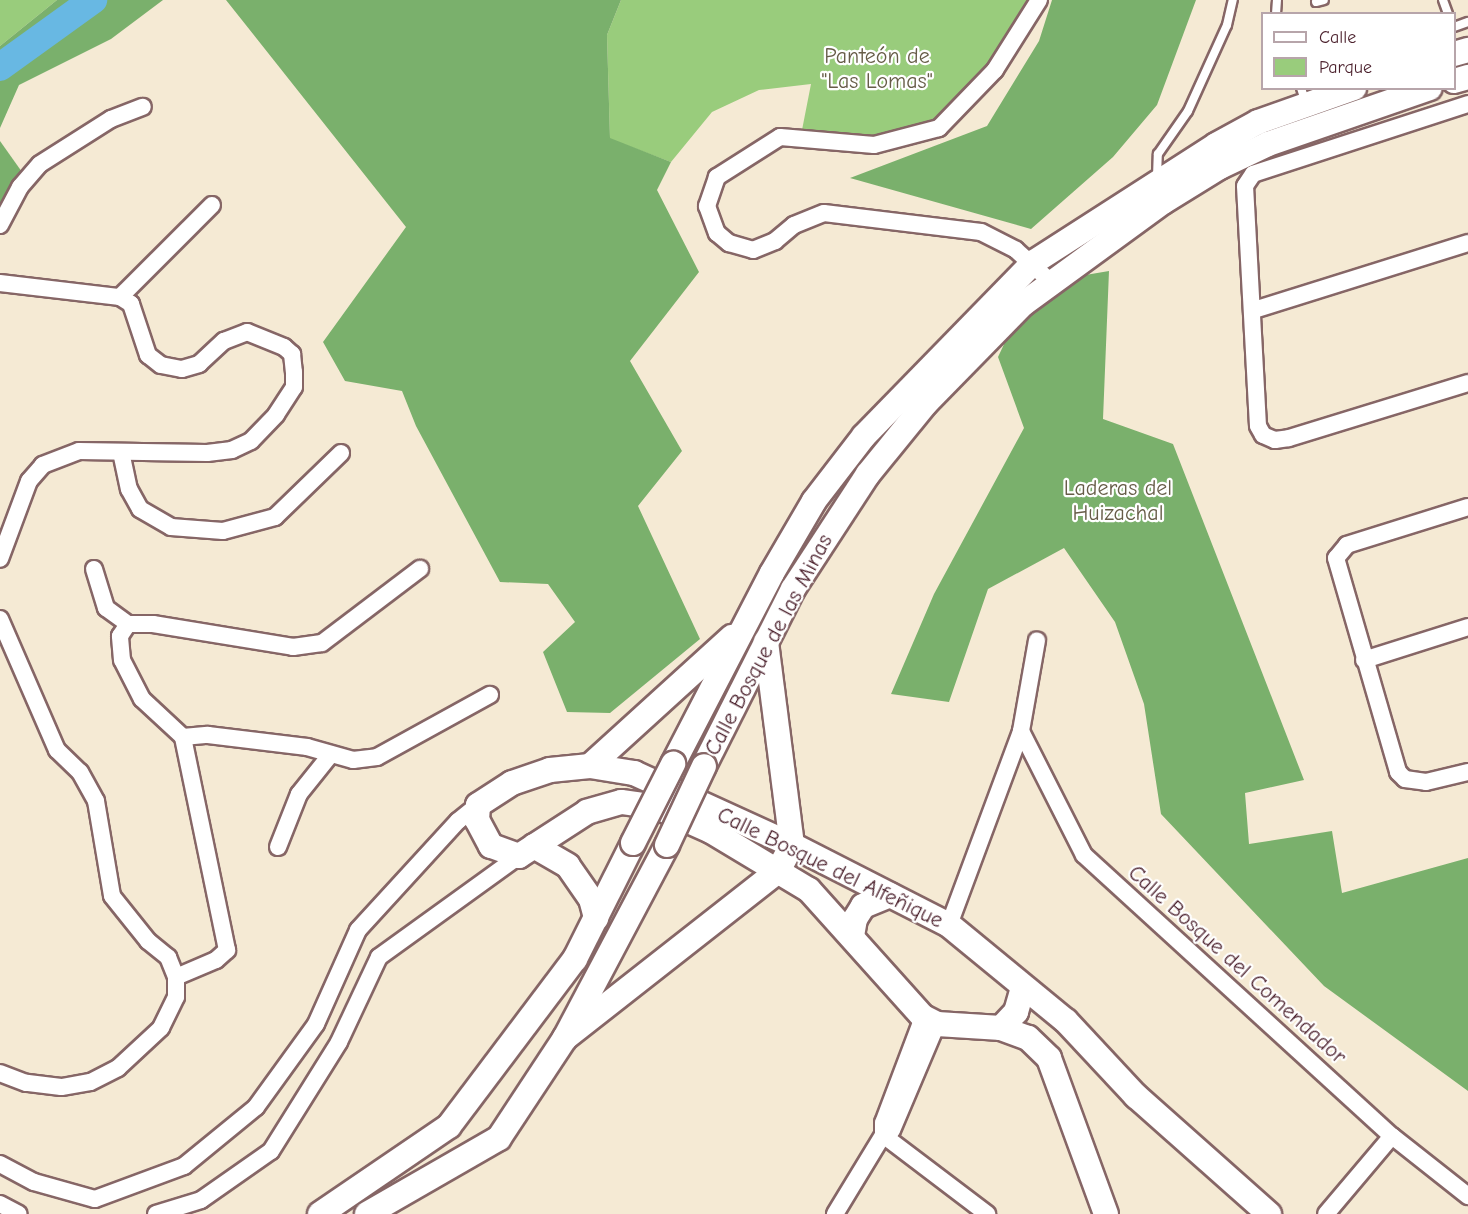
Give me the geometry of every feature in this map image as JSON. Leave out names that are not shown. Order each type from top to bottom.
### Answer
[{"type":"main road","name":"Calle Bosque de las Minas","points":[[321,1214],[449,1126],[575,959],[745,626],[814,501],[864,436],[1034,262],[1157,180],[1258,122],[1349,90]]},
{"type":"main road","name":"Calle Bosque de las Minas","points":[[367,1214],[499,1138],[566,1038],[667,844],[793,590],[868,474],[926,404],[1050,281],[1307,106],[1416,90]]},
{"type":"main road","points":[[591,766],[745,626]]},
{"type":"main road","points":[[566,1038],[778,871],[792,845],[766,642]]},
{"type":"main road","name":"Calle Bosque del Alfeñique","points":[[478,805],[512,783],[533,775],[591,766],[612,768],[655,781],[792,845],[950,925],[1066,1021],[1136,1096],[1269,1214]]},
{"type":"main road","name":"Calle Bosque del Alfeñique","points":[[527,851],[588,812],[621,802],[657,807],[711,831],[809,890],[852,936],[880,973],[930,1020]]},
{"type":"main road","points":[[478,805],[477,820],[492,846],[527,851],[568,866],[591,899],[596,918]]},
{"type":"main road","points":[[852,936],[855,919],[863,906],[890,895]]},
{"type":"main road","points":[[1001,1028],[1016,1012],[1023,987]]},
{"type":"main road","points":[[930,1020],[1001,1028],[1028,1038],[1049,1058],[1106,1214]]},
{"type":"street","points":[[1039,0],[995,70],[939,128],[874,146],[780,137],[717,177],[707,206],[717,234],[729,243],[753,250],[775,241],[794,225],[824,213],[981,232],[1034,262],[1050,281]]},
{"type":"street","points":[[1468,104],[1253,174],[1245,186],[1254,310],[1258,426],[1263,435],[1275,440],[1289,438],[1468,383]]},
{"type":"street","points":[[0,225],[20,187],[40,164],[111,119],[143,107]]},
{"type":"street","points":[[120,297],[212,205]]},
{"type":"street","points":[[1254,310],[1468,243]]},
{"type":"street","points":[[0,283],[120,297],[131,304],[147,355],[161,365],[182,369],[198,364],[224,341],[247,332],[284,347],[291,354],[294,372],[294,387],[276,415],[251,441],[231,450],[79,451],[43,465],[29,481],[0,559]]},
{"type":"street","points":[[121,452],[129,489],[140,509],[171,527],[222,531],[275,517],[341,453]]},
{"type":"street","points":[[1468,507],[1347,545],[1336,558],[1336,566],[1398,772],[1405,779],[1426,782],[1468,772]]},
{"type":"street","points":[[94,569],[105,608],[124,630],[122,660],[142,699],[183,737],[227,950],[216,960],[176,977]]},
{"type":"street","points":[[124,630],[153,624],[292,647],[322,644],[420,569]]},
{"type":"street","points":[[0,619],[57,750],[80,772],[96,801],[112,896],[148,941],[168,957],[176,977],[176,997],[161,1028],[118,1068],[90,1082],[61,1087],[26,1083],[0,1073]]},
{"type":"street","points":[[1364,660],[1468,627]]},
{"type":"street","points":[[950,925],[1021,731],[1037,640]]},
{"type":"street","points":[[183,737],[208,735],[307,747],[352,760],[377,757],[490,695]]},
{"type":"street","name":"Calle Bosque del Comendador","points":[[1021,731],[1084,855],[1392,1136],[1468,1196]]},
{"type":"street","points":[[278,847],[299,794],[330,754]]},
{"type":"street","points":[[0,1164],[34,1182],[95,1199],[184,1167],[255,1107],[315,1024],[358,930],[458,821],[478,805]]},
{"type":"street","points":[[156,1214],[201,1200],[270,1151],[339,1042],[379,957],[527,851]]},
{"type":"street","points":[[835,1214],[884,1135],[883,1123],[930,1020]]},
{"type":"street","points":[[884,1135],[987,1214]]},
{"type":"street","points":[[1326,1214],[1392,1136]]},
{"type":"lane","points":[[1157,180],[1158,154],[1188,111],[1227,25],[1233,0]]},
{"type":"green space","points":[[0,0],[57,0],[0,46]]},
{"type":"green space","points":[[57,0],[163,0],[111,39],[19,85],[0,128],[0,46]]},
{"type":"green space","points":[[226,0],[621,0],[607,35],[610,138],[671,162],[657,190],[699,272],[630,361],[682,451],[638,506],[700,639],[610,713],[567,712],[543,652],[575,622],[548,584],[500,582],[416,426],[402,391],[345,381],[323,342],[406,227]]},
{"type":"green space","name":"Panteón de \"Las Lomas\"","points":[[621,0],[1032,0],[988,66],[936,121],[870,140],[802,130],[811,84],[759,90],[712,112],[671,162],[610,139],[607,35]]},
{"type":"green space","points":[[1052,0],[1196,0],[1157,105],[1113,157],[1031,229],[850,178],[987,126],[1039,41]]},
{"type":"green space","points":[[0,141],[22,172],[0,217]]},
{"type":"green space","name":"Laderas del Huizachal","points":[[1109,271],[1103,419],[1173,444],[1304,780],[1245,793],[1249,844],[1332,831],[1342,893],[1468,858],[1468,1091],[1324,986],[1161,814],[1144,704],[1115,622],[1064,548],[988,589],[949,702],[891,694],[934,594],[1024,428],[998,357],[1023,304],[1050,281]]},
{"type":"waterway","points":[[0,67],[93,0]]}]
